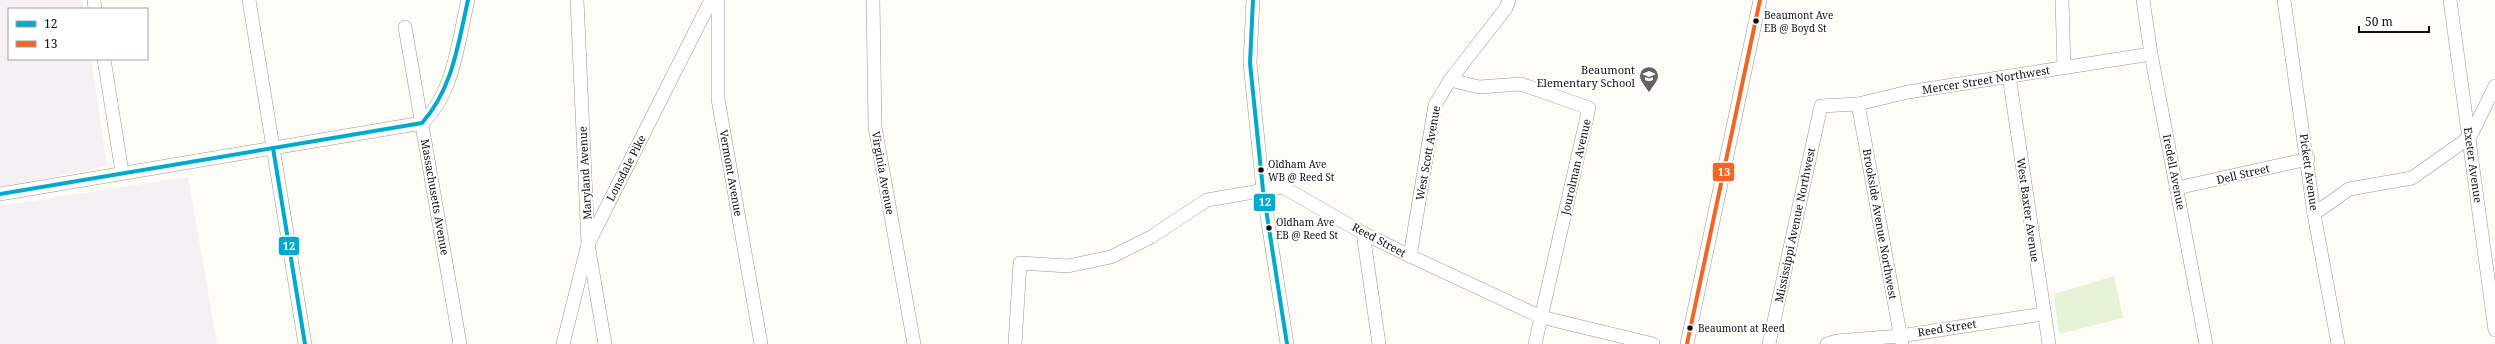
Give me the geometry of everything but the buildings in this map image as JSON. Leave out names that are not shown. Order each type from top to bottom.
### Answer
[{"type":"street","points":[[249,0],[305,344]]},
{"type":"street","points":[[0,194],[122,172],[191,163],[422,123],[432,113],[443,98],[468,0]]},
{"type":"street","name":"Maryland Avenue","points":[[577,0],[588,244],[605,344]]},
{"type":"street","name":"Lonsdale Pike","points":[[563,344],[588,244],[711,0]]},
{"type":"street","name":"Vermont Avenue","points":[[718,0],[718,99],[761,344]]},
{"type":"street","name":"Virginia Avenue","points":[[873,0],[875,127],[914,344]]},
{"type":"street","points":[[1253,0],[1250,63],[1263,190],[1287,344]]},
{"type":"street","name":"West Scott Avenue","points":[[1410,256],[1435,105],[1450,80],[1506,8],[1509,0]]},
{"type":"street","points":[[1687,344],[1760,0]]},
{"type":"street","points":[[2062,0],[2064,68]]},
{"type":"street","name":"Iredell Avenue","points":[[2143,0],[2151,54],[2206,344]]},
{"type":"street","name":"Pickett Avenue","points":[[2284,0],[2308,159],[2314,214],[2338,344]]},
{"type":"street","name":"Exeter Avenue","points":[[2450,0],[2470,137],[2495,330]]},
{"type":"street","name":"Massachusetts Avenue","points":[[405,27],[460,344]]},
{"type":"street","name":"Mercer Street Northwest","points":[[1821,106],[1858,104],[1908,92],[2151,54]]},
{"type":"street","points":[[104,60],[122,172]]},
{"type":"street","name":"West Baxter Avenue","points":[[2009,76],[2043,314],[2049,344]]},
{"type":"street","name":"Jourolman Avenue","points":[[1450,80],[1479,87],[1521,84],[1589,108],[1535,344]]},
{"type":"street","points":[[2314,214],[2349,189],[2412,178],[2470,137],[2495,86]]},
{"type":"street","name":"Brookside Avenue Northwest","points":[[1858,104],[1901,340]]},
{"type":"street","name":"Mississippi Avenue Northwest","points":[[1769,344],[1821,106]]},
{"type":"street","name":"Dell Street","points":[[2177,188],[2308,159]]},
{"type":"street","name":"Reed Street","points":[[1015,344],[1020,263],[1068,266],[1111,257],[1151,237],[1207,200],[1283,187],[1363,233],[1541,317],[1653,344]]},
{"type":"street","points":[[1363,233],[1379,344]]},
{"type":"street","name":"Reed Street","points":[[1833,343],[1901,340],[2043,314]]},
{"type":"shaded area","points":[[0,0],[82,0],[83,8],[8,8],[8,60],[91,60],[107,166],[0,188]]},
{"type":"shaded area","points":[[188,177],[217,344],[0,344],[0,206]]},
{"type":"green space","points":[[2114,276],[2123,318],[2059,334],[2054,294]]},
{"type":"transit line","name":"12","points":[[0,194],[422,123],[441,95],[448,80],[453,65],[468,0]]},
{"type":"transit line","name":"12","points":[[1253,0],[1250,63],[1263,190],[1287,344]]},
{"type":"transit line","name":"13","points":[[1687,344],[1760,0]]},
{"type":"transit line","name":"12","points":[[273,148],[305,344]]},
{"type":"place","name":"Beaumont Ave EB @ Boyd St","points":[[1756,21]]},
{"type":"place","name":"Beaumont Elementary School","points":[[1649,93]]},
{"type":"place","name":"Oldham Ave WB @ Reed St","points":[[1261,170]]},
{"type":"place","name":"Oldham Ave EB @ Reed St","points":[[1269,228]]},
{"type":"place","name":"Beaumont at Reed","points":[[1690,328]]}]
